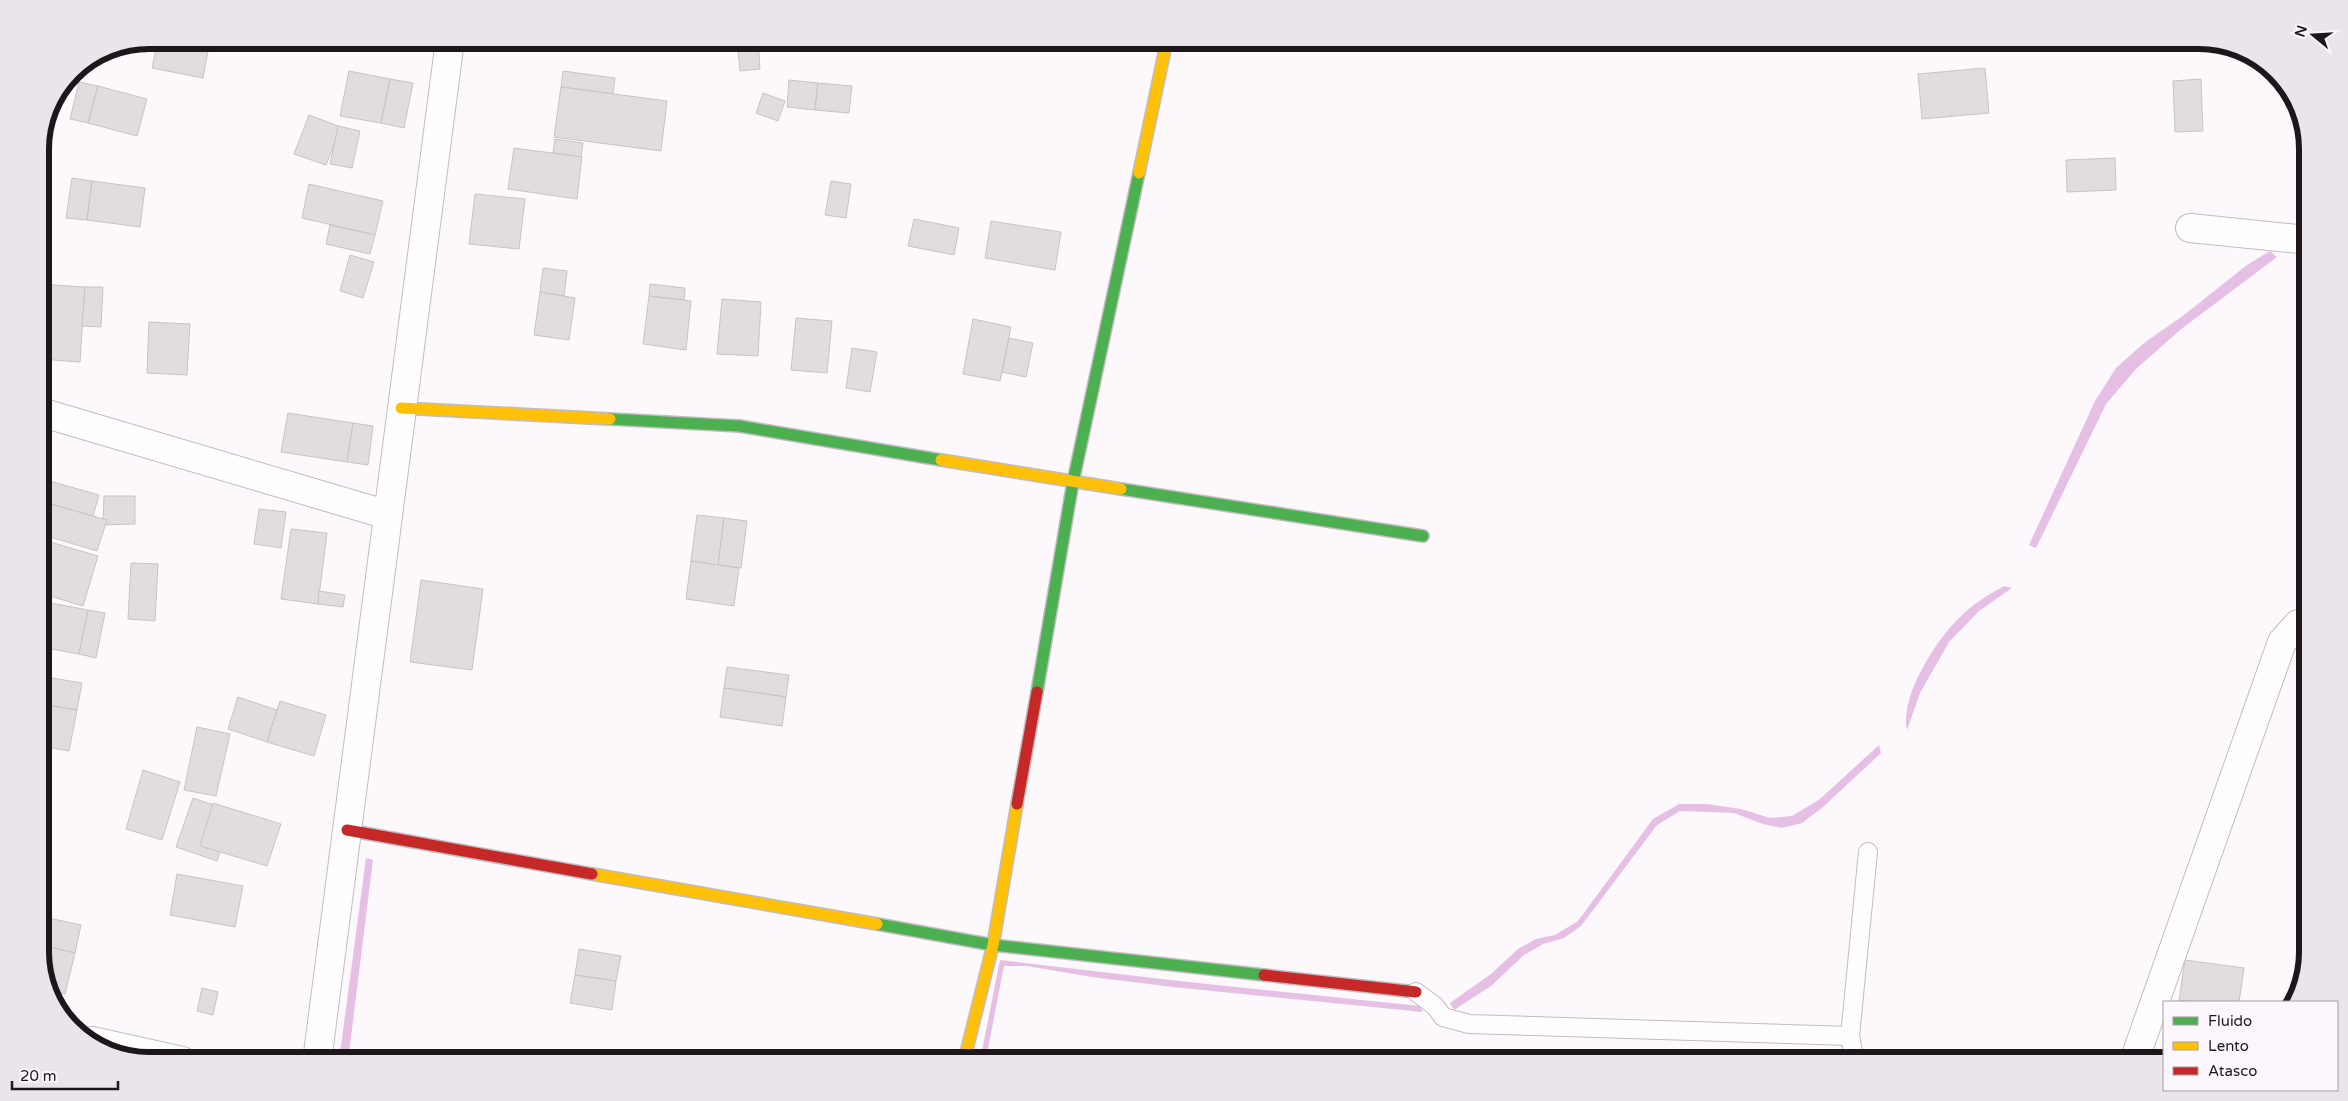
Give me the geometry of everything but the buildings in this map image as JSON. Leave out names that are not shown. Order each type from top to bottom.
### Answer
[{"type":"street","points":[[318,1052],[449,49]]},
{"type":"street","points":[[966,1052],[992,946],[1074,482],[1165,49]]},
{"type":"street","points":[[2190,228],[2299,239]]},
{"type":"street","points":[[401,408],[739,426],[1074,482],[1422,536]]},
{"type":"street","points":[[49,415],[388,515]]},
{"type":"street","points":[[2137,1052],[2282,642],[2299,624]]},
{"type":"street","points":[[347,830],[992,946],[1416,992]]},
{"type":"street","points":[[109,1044],[143,1052]]},
{"type":"lane","points":[[1853,1052],[1850,1036],[1868,852]]},
{"type":"lane","points":[[1416,992],[1435,1006],[1443,1017],[1469,1024],[1850,1036]]},
{"type":"shaded area","points":[[2270,251],[2277,257],[2180,330],[2136,369],[2106,404],[2036,548],[2029,545],[2095,401],[2116,368],[2144,343],[2184,315],[2247,265]]},
{"type":"shaded area","points":[[2004,586],[2012,588],[1979,611],[1949,642],[1920,693],[1907,730],[1906,716],[1914,685],[1931,654],[1965,612]]},
{"type":"shaded area","points":[[1879,745],[1881,753],[1823,807],[1802,823],[1782,828],[1763,824],[1734,813],[1680,811],[1657,825],[1581,926],[1564,938],[1543,944],[1524,955],[1491,986],[1454,1010],[1450,1003],[1491,974],[1518,949],[1536,939],[1555,935],[1578,921],[1653,819],[1679,804],[1707,804],[1741,809],[1770,818],[1792,816],[1820,799]]},
{"type":"shaded area","points":[[366,858],[373,860],[349,1052],[340,1052]]},
{"type":"shaded area","points":[[1000,960],[1420,1006],[1423,1012],[1173,987],[1092,977],[1027,966],[1004,966],[988,1052],[982,1052]]},
{"type":"traffic: fast","points":[[1037,692],[1073,482],[1139,173]]},
{"type":"traffic: fast","points":[[610,419],[739,426],[941,460]]},
{"type":"traffic: fast","points":[[1121,489],[1423,536]]},
{"type":"traffic: fast","points":[[877,924],[993,945],[1264,975]]},
{"type":"traffic: slow","points":[[1139,173],[1165,49]]},
{"type":"traffic: slow","points":[[401,408],[610,419]]},
{"type":"traffic: slow","points":[[941,460],[1121,489]]},
{"type":"traffic: slow","points":[[966,1052],[993,945],[1017,804]]},
{"type":"traffic: slow","points":[[592,874],[877,924]]},
{"type":"traffic: jam","points":[[1017,804],[1037,692]]},
{"type":"traffic: jam","points":[[347,830],[592,874]]},
{"type":"traffic: jam","points":[[1264,975],[1416,992]]}]
